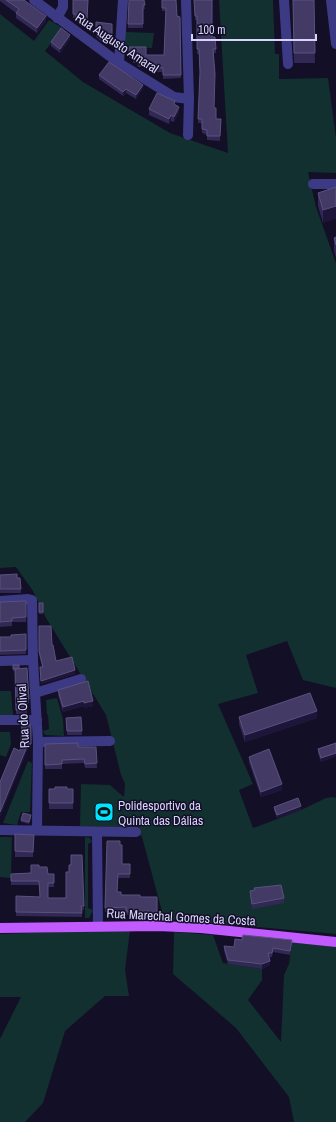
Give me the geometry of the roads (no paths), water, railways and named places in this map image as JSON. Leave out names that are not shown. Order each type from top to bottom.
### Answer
[{"type":"main road","name":"Rua Marechal Gomes da Costa","points":[[0,928],[158,926],[201,928],[336,942]]},
{"type":"street","name":"Rua Augusto Amaral","points":[[34,0],[119,63],[174,96],[189,99]]},
{"type":"street","points":[[57,18],[63,7],[63,0]]},
{"type":"street","points":[[119,63],[123,0]]},
{"type":"street","points":[[186,0],[189,99],[188,135]]},
{"type":"street","points":[[284,0],[288,64]]},
{"type":"street","points":[[331,0],[336,44]]},
{"type":"street","points":[[313,184],[336,184]]},
{"type":"street","name":"Rua do Olival","points":[[0,601],[32,600],[33,660],[38,742],[37,830]]},
{"type":"street","points":[[0,660],[33,660]]},
{"type":"street","points":[[35,693],[81,679]]},
{"type":"street","points":[[0,720],[37,720]]},
{"type":"street","points":[[38,742],[110,741]]},
{"type":"street","points":[[0,830],[136,832]]},
{"type":"street","points":[[97,832],[98,926]]},
{"type":"place","name":"Polidesportivo da Quinta das Dálias","points":[[104,812]]}]
